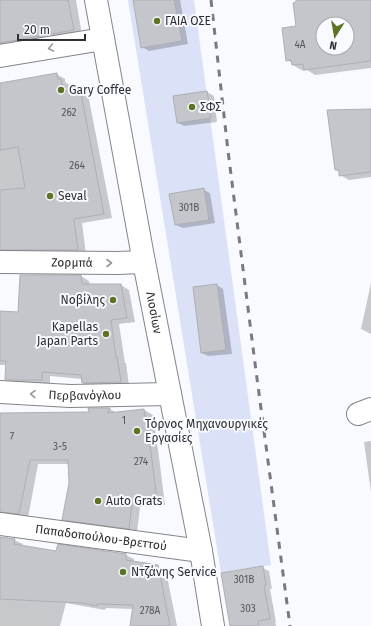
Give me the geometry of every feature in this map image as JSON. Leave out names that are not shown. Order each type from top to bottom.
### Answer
[{"type":"main road","name":"Λιοσίων","points":[[96,0],[144,262],[201,551],[213,626]]},
{"type":"main road","points":[[0,56],[103,39]]},
{"type":"main road","name":"Ζορμπά","points":[[0,262],[144,262]]},
{"type":"main road","name":"Περβανόγλου","points":[[0,392],[70,396],[170,394]]},
{"type":"main road","name":"Παπαδοπούλου-Βρεττού","points":[[0,524],[201,551]]},
{"type":"shaded area","points":[[128,0],[194,0],[271,565],[221,573]]},
{"type":"building","points":[[0,0],[68,0],[74,30],[0,43]]},
{"type":"building","name":"ΓΑΙΑ ΟΣΕ","points":[[133,0],[174,0],[182,41],[141,48]]},
{"type":"building","points":[[296,0],[371,0],[371,61],[304,70],[303,64],[292,65],[291,60],[286,61],[282,28],[296,26],[293,3],[296,2]]},
{"type":"building","points":[[57,73],[58,79],[61,79],[63,92],[80,88],[104,214],[74,219],[78,250],[0,250],[0,190],[25,188],[18,147],[0,150],[0,83]]},
{"type":"building","name":"ΣΦΣ","points":[[207,91],[211,118],[177,123],[173,96]]},
{"type":"building","points":[[371,109],[371,172],[339,176],[339,170],[335,170],[327,110]]},
{"type":"building","points":[[204,188],[209,220],[175,225],[169,194]]},
{"type":"building","points":[[20,275],[81,275],[82,284],[121,284],[127,318],[111,320],[121,382],[82,383],[81,375],[42,372],[42,380],[5,380],[6,361],[0,361],[0,311],[18,312]]},
{"type":"building","points":[[217,284],[226,350],[201,353],[193,287]]},
{"type":"building","points":[[88,408],[110,408],[108,413],[144,409],[157,501],[132,503],[129,529],[62,520],[69,483],[68,460],[30,460],[19,514],[0,512],[0,413],[89,412]]},
{"type":"building","points":[[0,537],[15,539],[14,544],[56,551],[58,544],[126,554],[126,560],[158,565],[170,626],[130,626],[133,605],[97,604],[97,606],[82,603],[0,599]]},
{"type":"building","points":[[263,566],[266,585],[264,586],[270,619],[258,621],[259,626],[230,626],[221,573]]},
{"type":"railway","points":[[211,0],[228,151],[290,626]]},
{"type":"place","name":"ΓΑΙΑ ΟΣΕ","points":[[157,21]]},
{"type":"place","name":"Gary Coffee","points":[[61,90]]},
{"type":"place","name":"ΣΦΣ","points":[[192,107]]},
{"type":"place","name":"Seval","points":[[50,196]]},
{"type":"place","name":"Νοβίλης","points":[[113,300]]},
{"type":"place","name":"Kapellas Japan Parts","points":[[106,334]]},
{"type":"place","name":"Τόρνος Μηχανουργικές Εργασίες","points":[[137,431]]},
{"type":"place","name":"Auto Grats","points":[[98,501]]},
{"type":"place","name":"Ντζάνης Service","points":[[123,572]]}]
